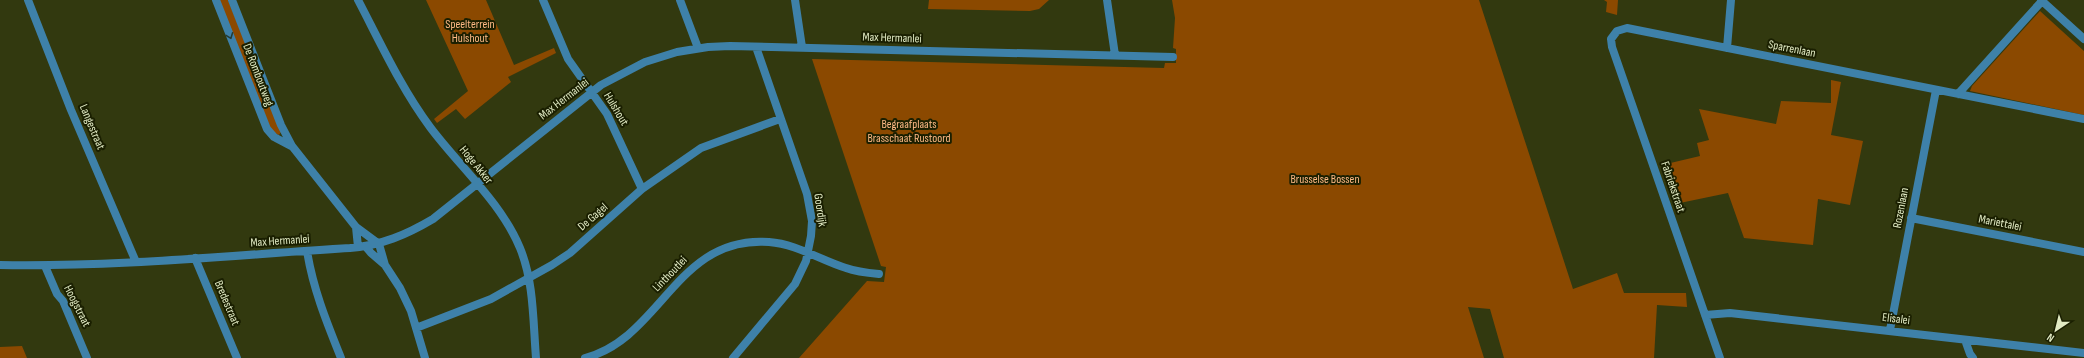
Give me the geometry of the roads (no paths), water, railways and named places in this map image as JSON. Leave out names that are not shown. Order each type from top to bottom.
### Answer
[{"type":"street","name":"Langestraat","points":[[28,0],[71,110],[136,262]]},
{"type":"street","name":"De Romboutweg","points":[[216,0],[267,129],[274,137],[292,146]]},
{"type":"street","name":"De Romboutweg","points":[[232,0],[281,125],[292,146],[356,227],[379,244]]},
{"type":"street","name":"Hoge Akker","points":[[358,0],[417,108],[429,126],[501,214],[512,231],[530,278],[536,358]]},
{"type":"street","name":"Hulshout","points":[[543,0],[568,59],[601,104],[613,125],[642,190]]},
{"type":"street","points":[[680,0],[698,48]]},
{"type":"street","points":[[795,0],[802,47]]},
{"type":"street","points":[[1107,0],[1115,55]]},
{"type":"street","points":[[1727,48],[1731,0]]},
{"type":"street","points":[[1958,94],[2042,0],[2084,38]]},
{"type":"street","name":"Sparrenlaan","points":[[1622,28],[2084,119]]},
{"type":"street","name":"Fabriekstraat","points":[[1622,28],[1612,36],[1612,46],[1720,358]]},
{"type":"street","name":"Goordijk","points":[[733,358],[796,284],[808,253],[811,236],[810,207],[756,47]]},
{"type":"street","name":"Max Hermanlei","points":[[0,265],[44,266],[136,262],[362,247],[379,244],[403,235],[433,219],[592,92],[613,77],[645,62],[676,52],[698,48],[802,47],[1173,57]]},
{"type":"street","name":"Rozenlaan","points":[[1890,330],[1936,90]]},
{"type":"street","name":"De Gagel","points":[[416,328],[491,299],[530,278],[570,253],[642,190],[701,148],[780,119]]},
{"type":"street","name":"Mariettalei","points":[[1911,218],[2084,252]]},
{"type":"street","points":[[356,227],[362,247],[385,265]]},
{"type":"street","name":"Linthoutlei","points":[[585,358],[602,352],[624,339],[642,322],[685,274],[706,257],[718,251],[743,244],[769,242],[794,247],[847,268],[880,274]]},
{"type":"street","points":[[379,244],[385,265],[406,299],[425,358]]},
{"type":"street","points":[[307,251],[310,273],[341,358]]},
{"type":"street","name":"Bredestraat","points":[[195,258],[237,358]]},
{"type":"street","name":"Hoogstraat","points":[[44,266],[57,294],[63,300],[87,358]]},
{"type":"street","name":"Elisalei","points":[[1705,315],[1730,314],[1890,330],[2084,353]]},
{"type":"street","points":[[1965,340],[1973,358]]},
{"type":"park label","name":"Speelterrein Hulshout","points":[[470,31]]},
{"type":"park label","name":"Begraafplaats Brasschaat Rustoord","points":[[909,131]]},
{"type":"park label","name":"Brusselse Bossen","points":[[1325,179]]}]
